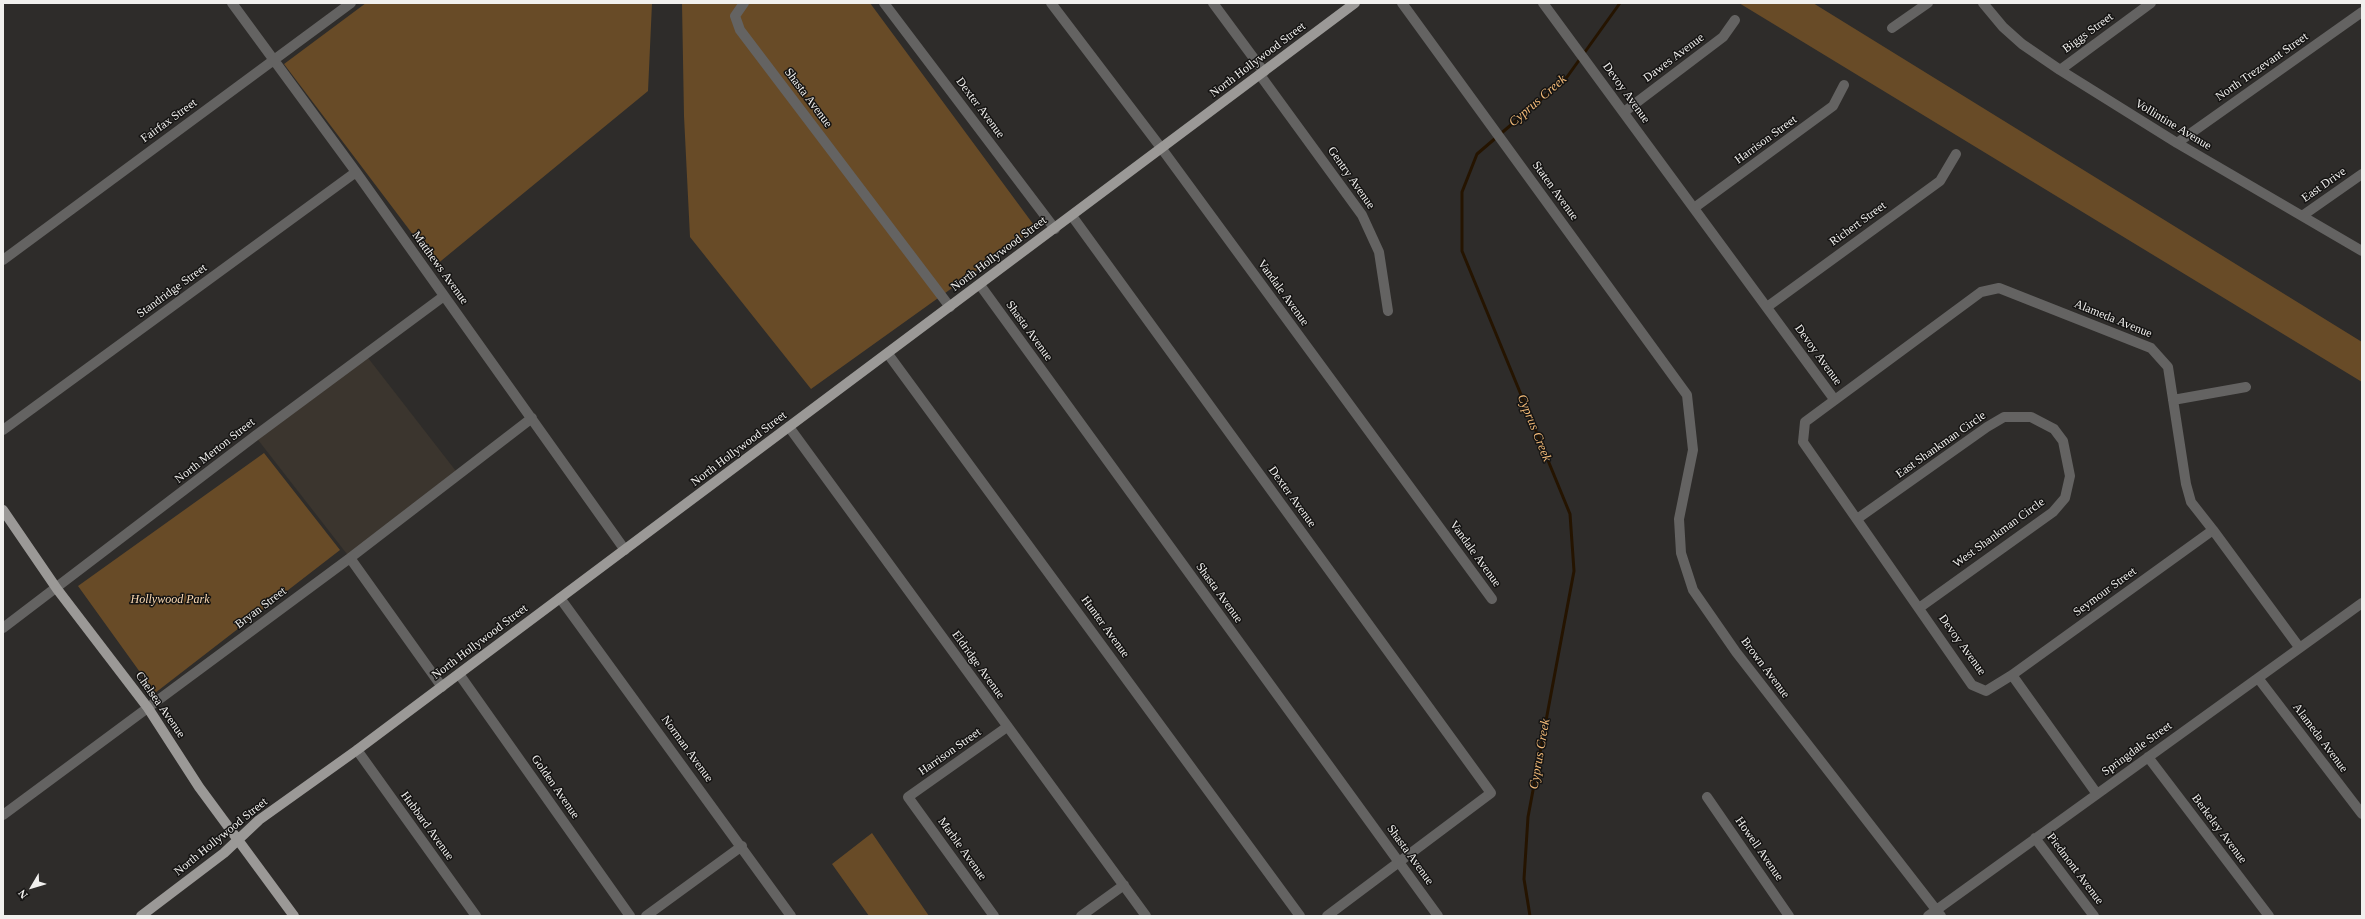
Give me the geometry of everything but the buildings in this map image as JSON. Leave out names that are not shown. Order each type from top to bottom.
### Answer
[{"type":"main road","name":"North Hollywood Street","points":[[141,916],[239,840],[259,820],[442,687],[1355,3]]},
{"type":"main road","name":"Chelsea Avenue","points":[[3,510],[57,589],[148,708],[199,787],[294,916]]},
{"type":"street","name":"Matthews Avenue","points":[[232,3],[356,172],[625,550]]},
{"type":"street","name":"Fairfax Street","points":[[3,260],[351,3]]},
{"type":"street","name":"Shasta Avenue","points":[[744,3],[737,11],[735,21],[746,39],[950,307]]},
{"type":"street","name":"Dexter Avenue","points":[[884,3],[1055,228]]},
{"type":"street","name":"Vandale Avenue","points":[[1052,3],[1162,149],[1492,599]]},
{"type":"street","name":"Gentry Avenue","points":[[1213,3],[1362,215],[1379,252],[1388,310]]},
{"type":"street","name":"Staten Avenue","points":[[1402,3],[1687,395]]},
{"type":"street","name":"Devoy Avenue","points":[[1543,3],[1834,399],[1805,422],[1803,442],[1856,519],[1972,685],[1986,691],[2012,675]]},
{"type":"street","points":[[1892,28],[1928,3]]},
{"type":"street","name":"Vollintine Avenue","points":[[1984,3],[2003,27],[2022,44],[2060,70],[2177,143],[2362,251]]},
{"type":"street","name":"Biggs Street","points":[[2060,70],[2151,3]]},
{"type":"street","name":"North Trezevant Street","points":[[2177,143],[2362,12]]},
{"type":"street","name":"Dawes Avenue","points":[[1624,112],[1723,37],[1735,20]]},
{"type":"street","name":"Harrison Street","points":[[1694,208],[1833,106],[1844,85]]},
{"type":"street","name":"Richert Street","points":[[1767,307],[1940,181],[1956,154]]},
{"type":"street","name":"Standridge Street","points":[[3,430],[356,172]]},
{"type":"street","name":"East Drive","points":[[2302,216],[2362,174]]},
{"type":"street","name":"Dexter Avenue","points":[[1072,216],[1492,793],[1399,863]]},
{"type":"street","name":"Shasta Avenue","points":[[980,285],[1438,916]]},
{"type":"street","name":"Alameda Avenue","points":[[1834,399],[1981,292],[1999,288],[2151,348],[2168,367],[2186,484],[2191,502],[2299,647]]},
{"type":"street","name":"North Merton Street","points":[[3,628],[57,589],[255,436],[444,296]]},
{"type":"street","name":"Hunter Avenue","points":[[888,354],[1300,916]]},
{"type":"street","points":[[2173,400],[2246,387]]},
{"type":"street","name":"Brown Avenue","points":[[1687,395],[1693,450],[1680,519],[1680,540],[1681,553],[1693,590],[1736,652],[1935,914]]},
{"type":"street","name":"East Shankman Circle","points":[[1856,519],[1987,427],[2004,417],[2031,417],[2054,429],[2063,441]]},
{"type":"street","name":"Bryan Street","points":[[3,815],[350,558],[532,418]]},
{"type":"street","name":"Eldridge Avenue","points":[[790,427],[1146,916]]},
{"type":"street","name":"West Shankman Circle","points":[[1919,608],[2053,512],[2065,498],[2070,476],[2063,441]]},
{"type":"street","name":"Seymour Street","points":[[2012,675],[2213,530]]},
{"type":"street","points":[[350,558],[442,687]]},
{"type":"street","name":"Norman Avenue","points":[[560,598],[742,846],[791,916]]},
{"type":"street","name":"Springdale Street","points":[[1935,914],[2035,838],[2362,603]]},
{"type":"street","name":"Golden Avenue","points":[[459,674],[630,916]]},
{"type":"street","points":[[2012,675],[2097,794]]},
{"type":"street","name":"Alameda Avenue","points":[[2258,678],[2362,814]]},
{"type":"street","name":"Harrison Street","points":[[908,797],[1007,727]]},
{"type":"street","name":"Hubbard Avenue","points":[[357,750],[476,916]]},
{"type":"street","name":"Berkeley Avenue","points":[[2148,757],[2269,916]]},
{"type":"street","name":"Marble Avenue","points":[[908,797],[994,916]]},
{"type":"street","name":"Howell Avenue","points":[[1707,797],[1789,916]]},
{"type":"street","name":"Piedmont Avenue","points":[[2035,838],[2094,916]]},
{"type":"street","points":[[646,916],[742,846]]},
{"type":"street","points":[[1327,916],[1399,863]]},
{"type":"street","points":[[1081,916],[1124,885]]},
{"type":"shaded area","points":[[365,354],[459,475],[350,558],[255,436]]},
{"type":"green space","points":[[366,3],[652,3],[648,91],[436,265],[284,64]]},
{"type":"green space","points":[[682,3],[870,3],[1036,228],[811,389],[690,237],[684,116]]},
{"type":"green space","points":[[1739,3],[1813,3],[2362,342],[2362,382]]},
{"type":"green space","name":"Hollywood Park","points":[[264,453],[340,550],[155,693],[78,586]]},
{"type":"green space","points":[[872,833],[929,916],[869,916],[832,864]]},
{"type":"waterway","name":"Cyprus Creek","points":[[1530,916],[1524,879],[1528,817],[1574,571],[1570,514],[1462,251],[1462,192],[1477,154],[1567,77],[1620,3]]}]
